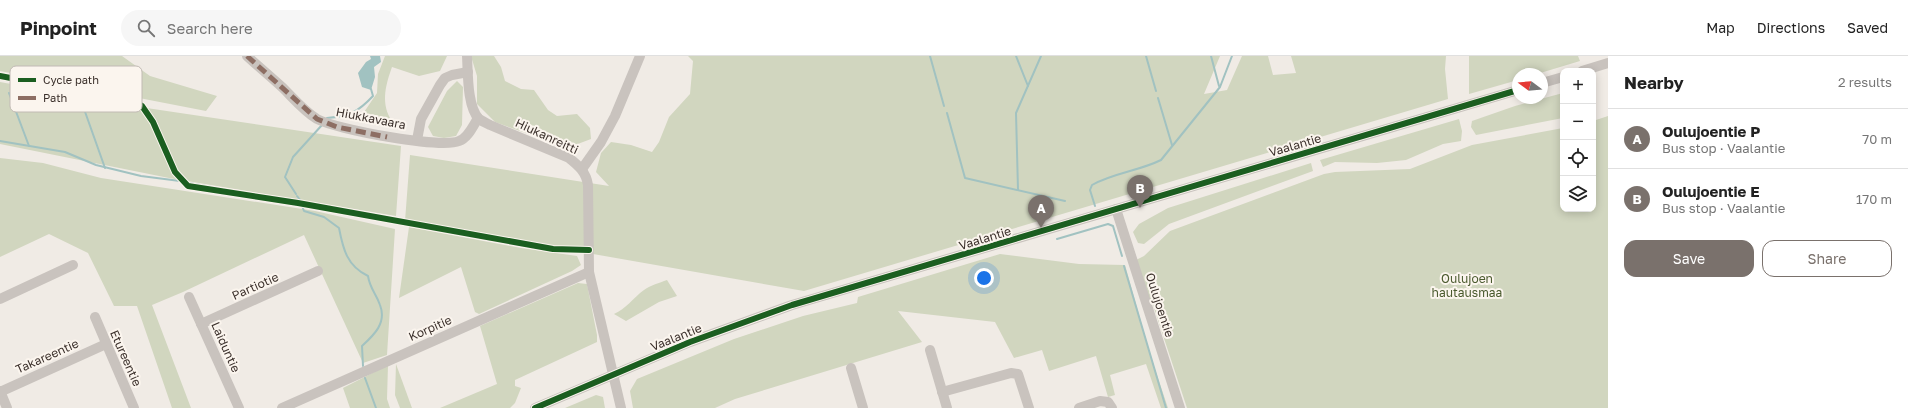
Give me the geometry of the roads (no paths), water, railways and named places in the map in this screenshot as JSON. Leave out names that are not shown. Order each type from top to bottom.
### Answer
[{"type":"street","name":"Hiukkavaara","points":[[247,56],[317,119],[337,127],[387,137],[455,143],[461,141],[467,135],[478,118]]},
{"type":"street","points":[[467,56],[471,103],[478,118]]},
{"type":"street","points":[[582,169],[601,142],[615,116],[640,56]]},
{"type":"street","points":[[1592,68],[1608,63]]},
{"type":"street","points":[[418,140],[421,119],[445,78],[468,72]]},
{"type":"street","points":[[1548,81],[1560,78]]},
{"type":"street","name":"Vaalantie","points":[[535,408],[690,342],[792,305],[1512,92]]},
{"type":"street","name":"Hiukanreitti","points":[[478,118],[490,125],[560,154],[582,169],[588,185],[590,272],[621,408]]},
{"type":"street","name":"Oulujoentie","points":[[1116,209],[1180,408]]},
{"type":"street","points":[[0,299],[73,265]]},
{"type":"street","name":"Partiotie","points":[[201,324],[318,271]]},
{"type":"street","name":"Korpitie","points":[[282,408],[590,272]]},
{"type":"street","name":"Laiduntie","points":[[189,297],[239,408]]},
{"type":"street","name":"Etureentie","points":[[95,317],[134,408]]},
{"type":"street","name":"Takareentie","points":[[0,391],[106,344]]},
{"type":"street","points":[[930,350],[947,408]]},
{"type":"street","points":[[850,368],[863,408]]},
{"type":"street","points":[[942,392],[1012,372],[1018,374],[1029,408]]},
{"type":"street","points":[[0,391],[7,408]]},
{"type":"street","points":[[1079,408],[1100,401],[1108,402],[1112,408]]},
{"type":"water","points":[[370,56],[380,56],[381,62],[374,67],[375,77],[371,90],[362,87],[358,73],[366,62],[371,59]]},
{"type":"waterway","points":[[930,56],[944,106]]},
{"type":"waterway","points":[[1016,56],[1028,86]]},
{"type":"waterway","points":[[1018,190],[1016,113],[1041,56]]},
{"type":"waterway","points":[[1146,56],[1156,91]]},
{"type":"waterway","points":[[1211,56],[1219,86]]},
{"type":"waterway","points":[[1095,206],[1090,190],[1092,185],[1161,160],[1220,87],[1232,56]]},
{"type":"waterway","points":[[327,118],[342,116],[363,106],[373,96],[371,89]]},
{"type":"waterway","points":[[1158,98],[1172,145]]},
{"type":"waterway","points":[[16,112],[29,146]]},
{"type":"waterway","points":[[85,112],[105,168]]},
{"type":"waterway","points":[[947,113],[965,178],[1065,201]]},
{"type":"waterway","points":[[296,194],[285,177],[293,157],[322,125]]},
{"type":"waterway","points":[[0,141],[65,152],[96,165],[141,176],[180,181]]},
{"type":"waterway","points":[[189,183],[223,189]]},
{"type":"waterway","points":[[297,196],[301,201]]},
{"type":"waterway","points":[[302,206],[304,211],[324,217],[339,228],[342,243],[347,256],[355,267],[368,276],[382,311],[381,323],[375,333],[362,346],[363,366]]},
{"type":"waterway","points":[[1057,239],[1108,224],[1113,226],[1122,256]]},
{"type":"waterway","points":[[1124,266],[1166,408]]},
{"type":"waterway","points":[[365,378],[376,408]]},
{"type":"place","name":"Oulujoentie E","points":[[1140,208]]},
{"type":"place","name":"Oulujoentie P","points":[[1041,228]]},
{"type":"park label","name":"Oulujoen hautausmaa","points":[[1467,285]]}]
